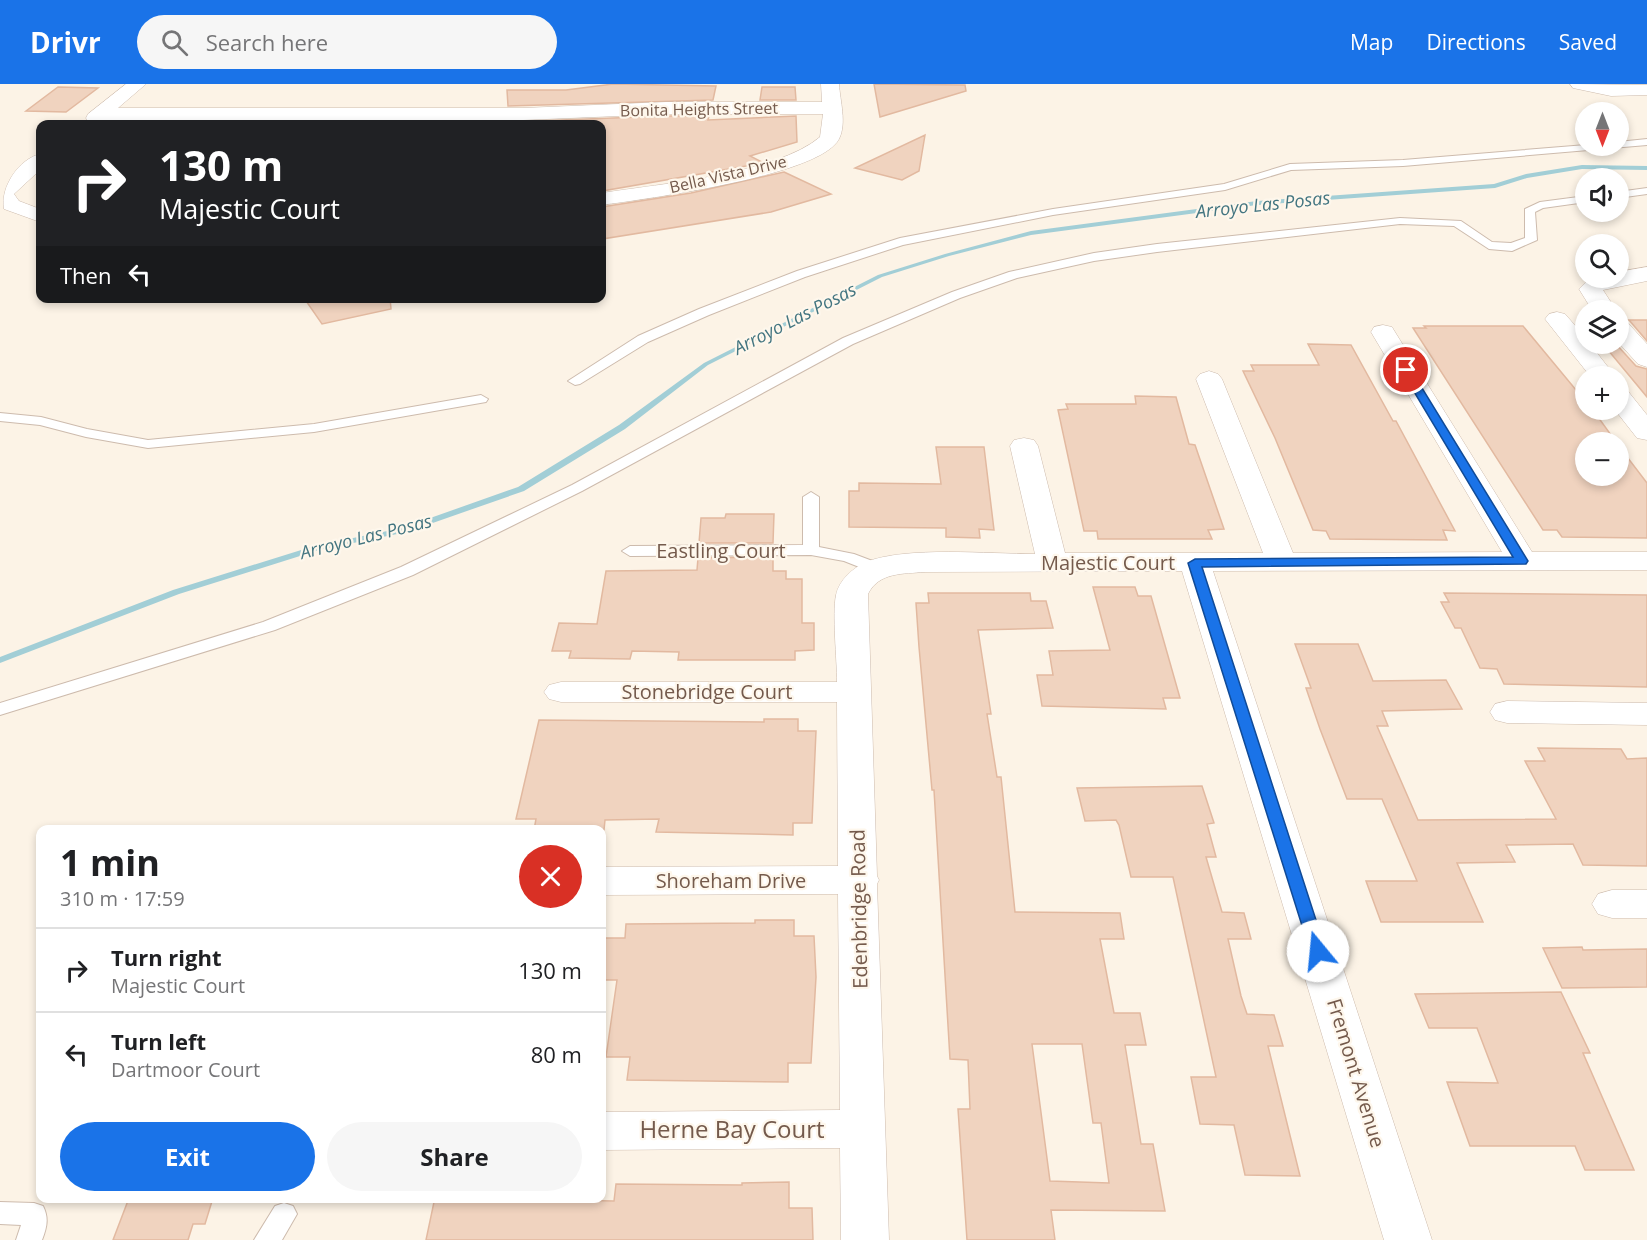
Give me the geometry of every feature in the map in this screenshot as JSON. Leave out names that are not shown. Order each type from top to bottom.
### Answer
[{"type":"street","points":[[93,119],[137,84]]},
{"type":"street","name":"Bella Vista Drive","points":[[606,198],[737,175],[800,158],[828,140],[832,132],[830,84]]},
{"type":"street","points":[[1587,87],[1647,90]]},
{"type":"street","name":"Bonita Heights Street","points":[[93,119],[523,114],[666,108],[831,108]]},
{"type":"street","points":[[36,163],[11,184],[4,194],[11,205],[36,214]]},
{"type":"street","points":[[1598,300],[1591,289],[1599,282],[1647,274]]},
{"type":"street","points":[[1557,319],[1595,366]]},
{"type":"street","points":[[1383,332],[1522,561]]},
{"type":"street","points":[[1629,339],[1647,359]]},
{"type":"street","points":[[1209,379],[1282,563]]},
{"type":"street","points":[[1629,410],[1647,432]]},
{"type":"street","points":[[1024,446],[1052,563]]},
{"type":"street","name":"Majestic Court","points":[[868,574],[888,566],[925,563],[1647,561]]},
{"type":"street","name":"Fremont Avenue","points":[[1195,563],[1408,1240]]},
{"type":"street","name":"Edenbridge Road","points":[[865,1240],[860,880],[852,594],[868,574]]},
{"type":"street","name":"Stonebridge Court","points":[[561,692],[853,692]]},
{"type":"street","points":[[1507,712],[1647,714]]},
{"type":"street","name":"Shoreham Drive","points":[[606,881],[860,880]]},
{"type":"street","name":"Herne Bay Court","points":[[606,1131],[863,1130]]},
{"type":"lane","points":[[1629,144],[1647,142]]},
{"type":"lane","points":[[575,381],[643,339],[694,317],[801,274],[900,242],[1053,212],[1206,191],[1290,166],[1403,163],[1575,149]]},
{"type":"lane","points":[[1629,193],[1647,191]]},
{"type":"lane","points":[[0,709],[269,626],[407,571],[577,488],[848,340],[956,295],[1013,275],[1157,248],[1400,221],[1457,223],[1489,244],[1512,247],[1531,240],[1529,212],[1540,205],[1575,200]]},
{"type":"lane","points":[[0,417],[41,421],[86,433],[148,444],[314,428],[482,399]]},
{"type":"lane","points":[[811,497],[811,550]]},
{"type":"lane","name":"Eastling Court","points":[[630,551],[811,550],[848,557],[868,574]]},
{"type":"lane","points":[[0,1213],[34,1214],[34,1226],[29,1240]]},
{"type":"lane","points":[[267,1240],[284,1214]]},
{"type":"building","points":[[613,84],[716,86],[713,100],[508,106],[507,90],[566,90]]},
{"type":"building","points":[[874,84],[965,85],[966,91],[880,117]]},
{"type":"building","points":[[58,87],[98,88],[66,112],[26,111]]},
{"type":"building","points":[[762,87],[795,87],[796,100],[760,100]]},
{"type":"building","points":[[709,116],[708,120],[796,116],[797,142],[750,156],[762,162],[606,190],[606,120],[561,120]]},
{"type":"building","points":[[925,135],[919,171],[902,180],[855,168]]},
{"type":"building","points":[[784,172],[831,194],[771,212],[606,238],[606,206],[691,193]]},
{"type":"building","points":[[307,303],[390,303],[391,309],[322,324]]},
{"type":"building","points":[[1629,320],[1647,320],[1647,341]]},
{"type":"building","points":[[1424,326],[1523,326],[1575,389],[1575,420],[1600,420],[1609,432],[1575,432],[1575,486],[1629,486],[1629,459],[1647,483],[1647,538],[1562,537],[1557,530],[1543,530],[1413,328],[1426,328]]},
{"type":"building","points":[[1308,344],[1351,345],[1393,421],[1396,421],[1455,531],[1443,530],[1447,540],[1330,539],[1326,531],[1313,530],[1275,438],[1243,371],[1254,371],[1251,365],[1319,365]]},
{"type":"building","points":[[1611,354],[1625,354],[1636,366],[1647,369],[1647,397],[1629,375],[1629,366],[1621,366]]},
{"type":"building","points":[[1135,396],[1176,397],[1189,444],[1195,445],[1224,529],[1208,530],[1212,539],[1098,539],[1097,531],[1084,531],[1058,410],[1068,409],[1066,404],[1136,404]]},
{"type":"building","points":[[936,447],[984,447],[994,530],[979,529],[980,538],[946,537],[946,528],[849,527],[849,491],[859,491],[859,483],[941,484]]},
{"type":"building","points":[[726,514],[774,514],[773,543],[699,543],[701,518],[725,518]]},
{"type":"building","points":[[773,557],[773,571],[786,571],[786,579],[802,579],[802,623],[814,623],[814,650],[795,651],[795,660],[678,660],[679,652],[632,651],[630,659],[569,658],[571,651],[552,651],[559,623],[597,624],[606,571],[697,570],[698,558]]},
{"type":"building","points":[[1093,587],[1135,587],[1138,596],[1151,596],[1180,698],[1163,698],[1166,709],[1042,706],[1037,675],[1053,675],[1049,651],[1110,650]]},
{"type":"building","points":[[928,593],[1030,593],[1031,601],[1046,601],[1053,628],[978,630],[991,714],[987,714],[997,777],[1001,777],[1015,912],[1120,913],[1124,939],[1100,939],[1114,1013],[1140,1013],[1146,1045],[1125,1045],[1141,1144],[1153,1144],[1165,1211],[1051,1210],[1055,1240],[967,1240],[958,1109],[970,1109],[968,1060],[950,1059],[934,790],[932,790],[916,603],[929,603]],"holes":[[[1032,1044],[1082,1044],[1093,1123],[1101,1123],[1109,1183],[1050,1181]]]},
{"type":"building","points":[[1444,593],[1647,595],[1647,687],[1504,684],[1497,669],[1480,668],[1461,628],[1455,628],[1441,602],[1449,602]]},
{"type":"building","points":[[1295,644],[1358,644],[1373,681],[1446,680],[1462,709],[1382,711],[1388,726],[1377,726],[1418,820],[1556,819],[1525,761],[1545,761],[1538,748],[1621,749],[1627,759],[1647,758],[1647,866],[1583,865],[1573,844],[1506,845],[1515,862],[1457,863],[1483,922],[1381,922],[1366,881],[1417,881],[1382,799],[1347,799],[1306,688],[1311,688]]},
{"type":"building","points":[[764,719],[798,719],[798,731],[816,731],[812,823],[793,823],[793,835],[656,832],[659,819],[605,820],[604,825],[535,825],[536,819],[516,819],[539,720],[764,722]]},
{"type":"building","points":[[1202,786],[1214,823],[1207,824],[1216,857],[1206,857],[1222,912],[1244,913],[1251,939],[1228,939],[1241,996],[1247,1014],[1274,1015],[1283,1046],[1268,1046],[1300,1176],[1245,1175],[1234,1125],[1200,1124],[1191,1077],[1216,1077],[1173,877],[1131,877],[1116,820],[1085,821],[1077,788]]},
{"type":"building","points":[[755,920],[794,920],[794,936],[814,936],[816,977],[811,1063],[788,1063],[788,1082],[627,1080],[630,1057],[606,1057],[617,980],[606,980],[606,938],[625,938],[626,924],[755,923]]},
{"type":"building","points":[[1582,947],[1583,950],[1647,949],[1647,987],[1562,988],[1543,948]]},
{"type":"building","points":[[1561,992],[1590,1053],[1583,1053],[1634,1170],[1585,1170],[1575,1146],[1470,1146],[1447,1082],[1498,1083],[1477,1028],[1429,1028],[1415,994]]},
{"type":"building","points":[[789,1182],[789,1208],[812,1208],[813,1240],[426,1240],[434,1203],[606,1203],[606,1201],[614,1201],[616,1184],[742,1185],[742,1183]]},
{"type":"building","points":[[127,1203],[211,1203],[205,1224],[193,1224],[188,1240],[113,1240]]},
{"type":"waterway","name":"Arroyo Las Posas","points":[[0,660],[176,592],[317,548],[404,530],[521,489],[622,427],[706,364],[880,276],[947,255],[1031,233],[1257,203],[1495,186],[1526,176],[1582,167],[1647,168]]},
{"type":"route","points":[[1318,951],[1195,563],[1522,561],[1406,370]]}]
